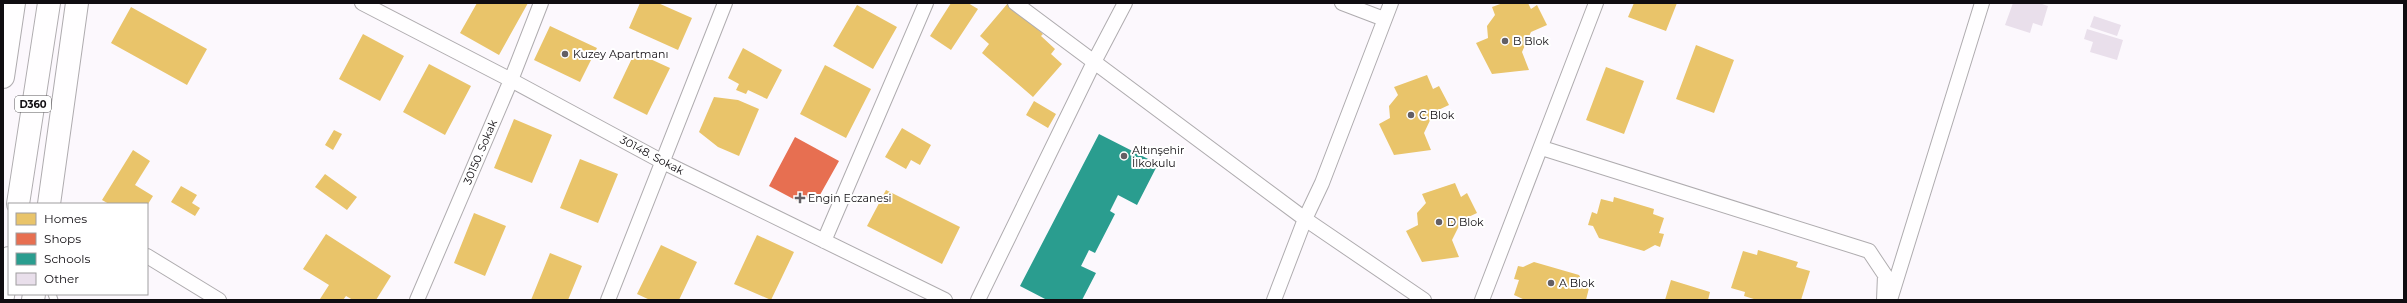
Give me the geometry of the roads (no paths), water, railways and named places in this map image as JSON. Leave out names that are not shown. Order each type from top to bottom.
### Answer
[{"type":"highway","points":[[3,77],[14,3]]},
{"type":"highway","name":"D360","points":[[18,203],[49,3]]},
{"type":"highway","points":[[53,202],[77,3]]},
{"type":"highway","points":[[3,296],[8,264]]},
{"type":"street","name":"30148. Sokak","points":[[362,3],[511,80],[663,162],[945,300]]},
{"type":"street","name":"30150. Sokak","points":[[417,300],[511,80],[541,3]]},
{"type":"street","points":[[608,300],[725,3]]},
{"type":"street","points":[[824,241],[926,3]]},
{"type":"street","points":[[1015,3],[1304,219],[1424,300]]},
{"type":"street","points":[[978,300],[1094,62],[1125,3]]},
{"type":"street","points":[[1342,3],[1384,20]]},
{"type":"street","points":[[1274,300],[1304,219],[1322,183],[1391,3]]},
{"type":"street","points":[[1482,300],[1542,148],[1596,3]]},
{"type":"street","points":[[1890,300],[1982,3]]},
{"type":"street","points":[[1542,148],[1869,251],[1885,275],[1884,300]]},
{"type":"street","points":[[148,257],[219,300]]},
{"type":"place","name":"B Blok","points":[[1505,41]]},
{"type":"place","name":"Kuzey Apartmanı","points":[[565,54]]},
{"type":"place","name":"C Blok","points":[[1411,115]]},
{"type":"place","name":"Altınşehir İlkokulu","points":[[1124,156]]},
{"type":"place","name":"Engin Eczanesi","points":[[800,198]]},
{"type":"place","name":"D Blok","points":[[1439,222]]},
{"type":"place","name":"A Blok","points":[[1551,283]]}]
